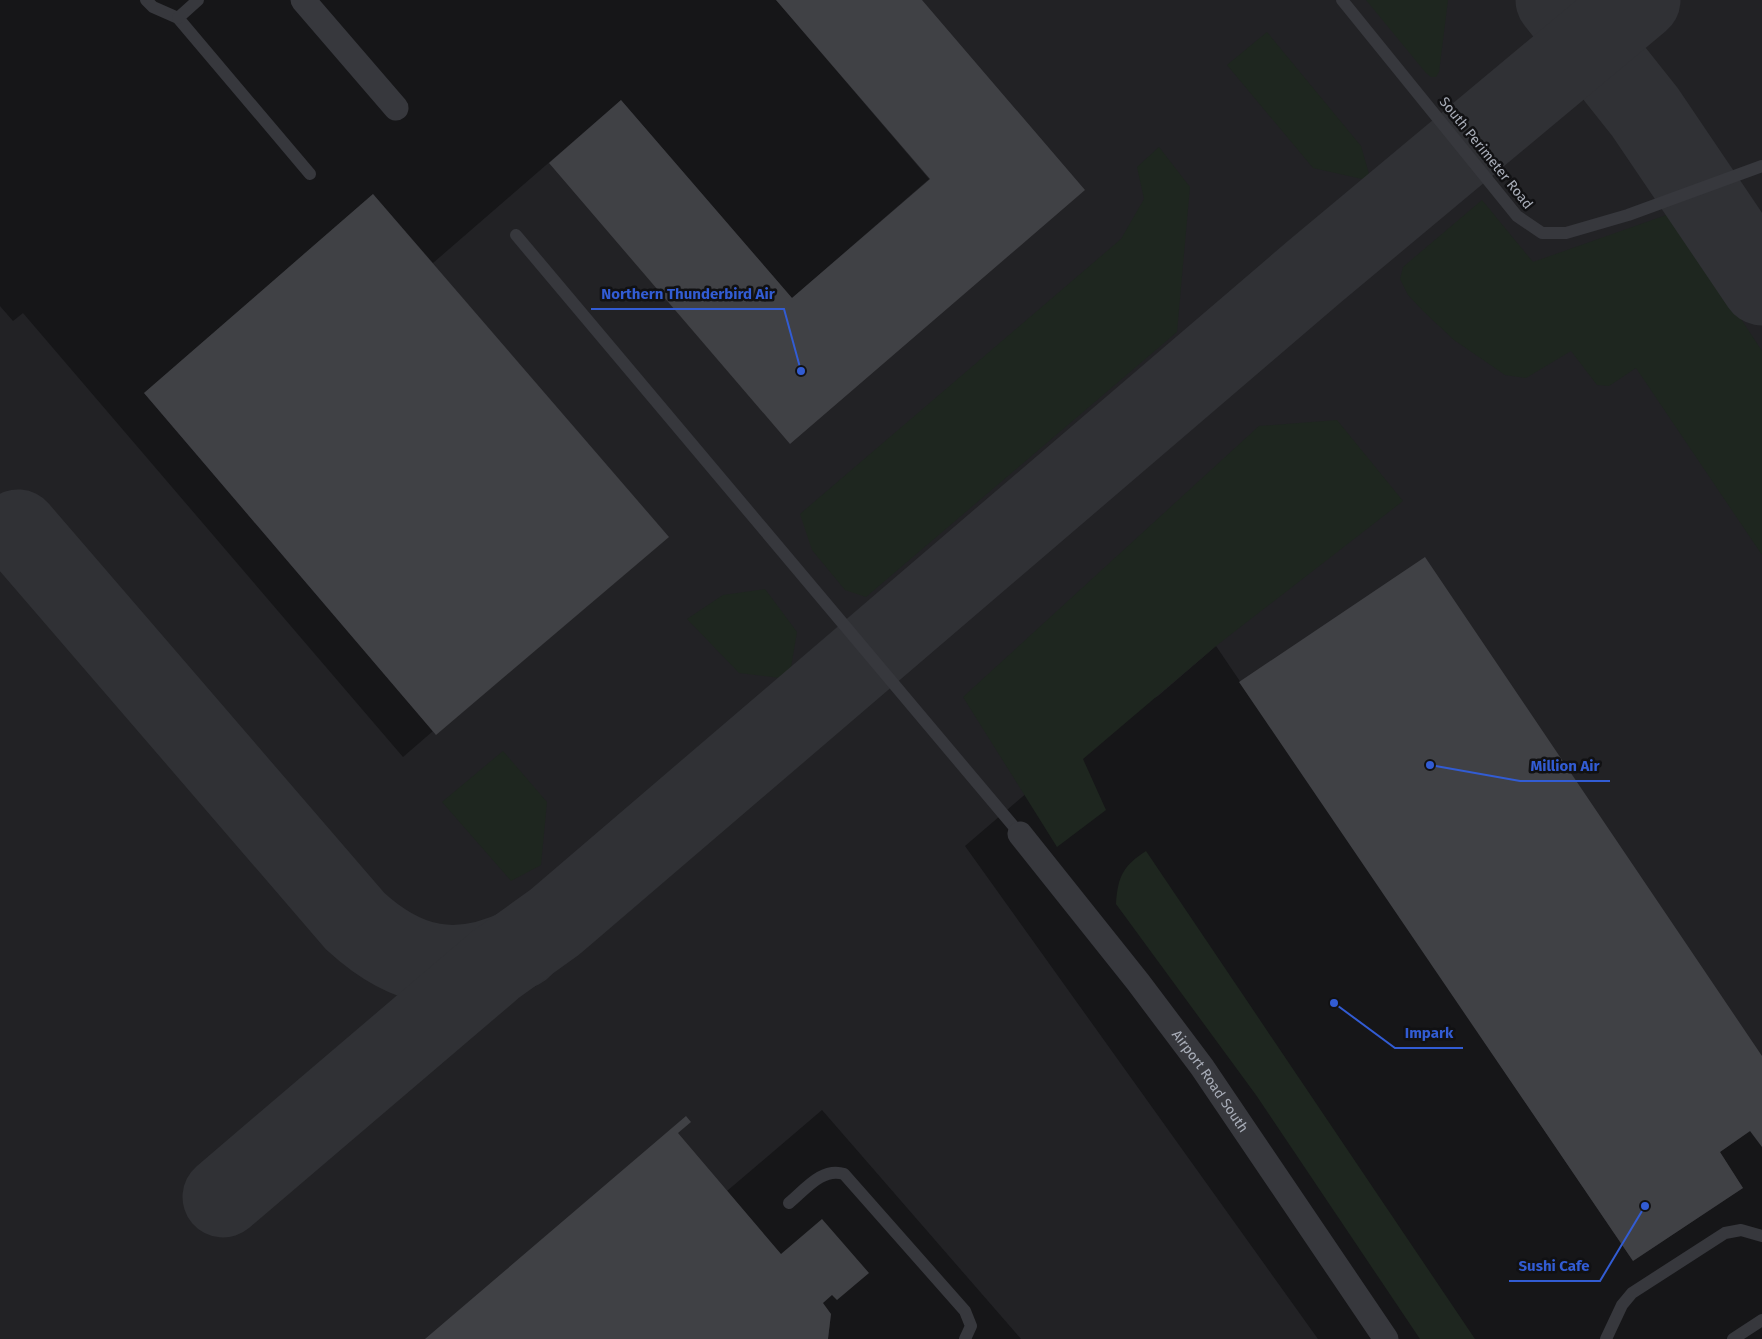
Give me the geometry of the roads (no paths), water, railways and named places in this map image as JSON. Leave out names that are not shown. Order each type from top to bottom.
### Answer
[{"type":"street","points":[[304,0],[396,108]]},
{"type":"street","name":"Airport Road South","points":[[1020,834],[1138,982],[1202,1067],[1386,1339]]},
{"type":"lane","points":[[146,0],[153,7],[178,18],[310,174]]},
{"type":"lane","points":[[178,18],[198,0]]},
{"type":"lane","name":"South Perimeter Road","points":[[1342,0],[1517,216],[1542,233],[1566,233],[1628,215],[1762,166]]},
{"type":"lane","points":[[516,235],[1020,834]]},
{"type":"lane","points":[[789,1203],[827,1173],[836,1171],[844,1174],[965,1311],[971,1326],[965,1339]]},
{"type":"lane","points":[[1606,1339],[1622,1305],[1632,1293],[1725,1233],[1741,1230],[1762,1236]]},
{"type":"lane","points":[[1733,1339],[1762,1320]]},
{"type":"place","name":"Northern Thunderbird Air","points":[[801,371]]},
{"type":"place","name":"Million Air","points":[[1430,765]]},
{"type":"place","name":"Impark","points":[[1334,1003]]},
{"type":"place","name":"Sushi Cafe","points":[[1645,1206]]}]
